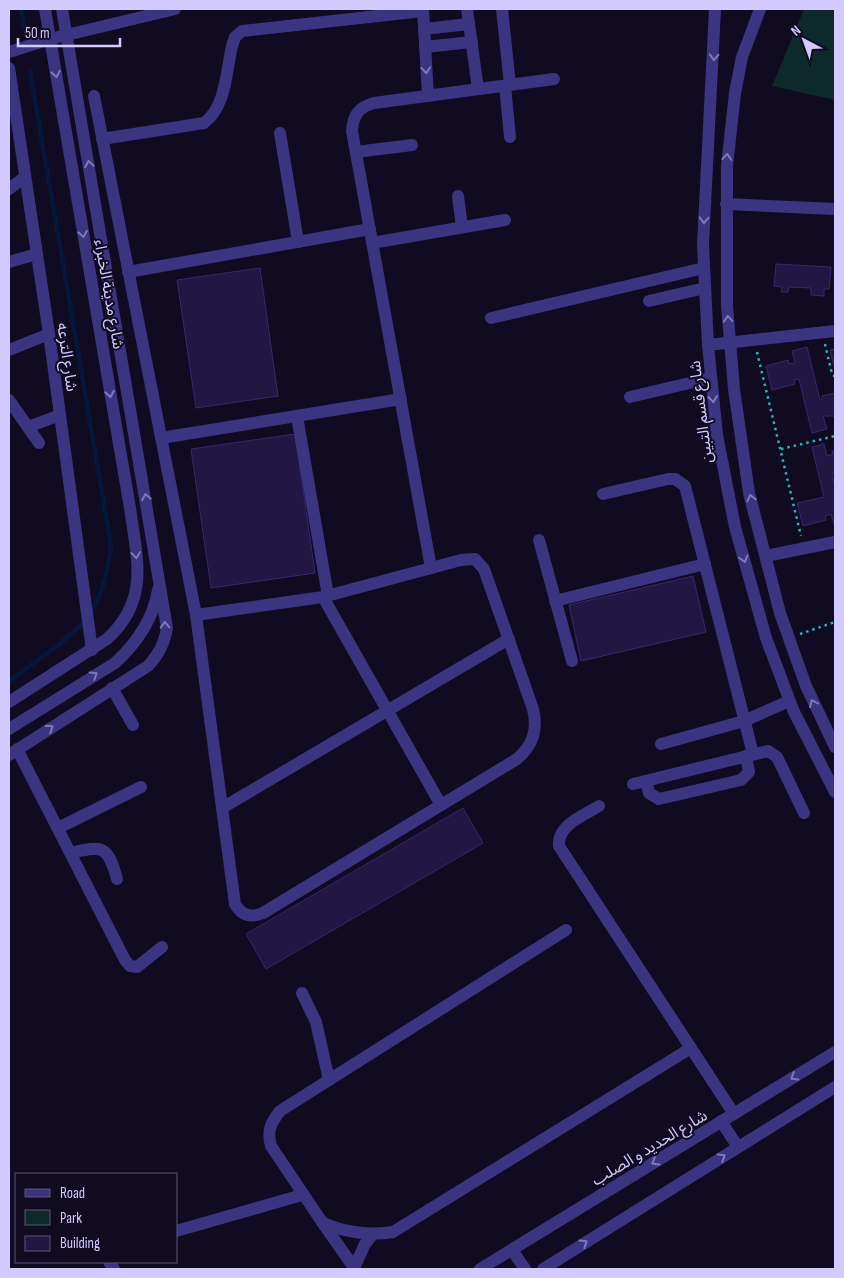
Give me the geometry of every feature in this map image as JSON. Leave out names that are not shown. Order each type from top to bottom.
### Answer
[{"type":"street","name":"شارع مدينة الخبراء","points":[[45,9],[130,508],[138,585],[132,608],[120,628],[92,650]]},
{"type":"street","name":"شارع مدينة الخبراء","points":[[13,752],[148,666],[158,655],[164,642],[167,628],[62,9]]},
{"type":"street","points":[[9,52],[50,39],[175,9]]},
{"type":"street","points":[[467,9],[478,89]]},
{"type":"street","points":[[502,9],[510,137]]},
{"type":"street","name":"شارع قسم التبين","points":[[715,9],[705,202],[704,268],[708,345],[717,435],[735,527],[766,638],[789,701],[835,792]]},
{"type":"street","points":[[760,9],[742,57],[729,138],[726,204],[729,343],[750,494],[787,638],[806,686],[835,746]]},
{"type":"street","points":[[102,139],[204,123],[212,118],[221,100],[235,37],[242,31],[423,10],[428,96]]},
{"type":"street","points":[[424,30],[470,24]]},
{"type":"street","points":[[425,47],[472,42]]},
{"type":"street","name":"شارع الترعه","points":[[9,73],[13,126],[25,177],[37,254],[92,650]]},
{"type":"street","points":[[431,568],[356,152],[353,121],[357,112],[365,106],[554,79]]},
{"type":"street","points":[[94,96],[196,614],[235,904],[247,916],[255,916],[517,759],[532,742],[536,720],[509,639],[481,563],[468,558],[325,597],[196,614]]},
{"type":"street","points":[[280,133],[298,242]]},
{"type":"street","points":[[356,152],[412,145]]},
{"type":"street","points":[[9,189],[25,177]]},
{"type":"street","points":[[458,196],[462,227]]},
{"type":"street","points":[[726,204],[835,209]]},
{"type":"street","points":[[372,243],[505,220]]},
{"type":"street","points":[[128,272],[370,229]]},
{"type":"street","points":[[9,262],[37,254]]},
{"type":"street","points":[[491,318],[704,268]]},
{"type":"street","points":[[649,301],[705,288]]},
{"type":"street","points":[[708,345],[829,332]]},
{"type":"street","points":[[9,350],[48,334]]},
{"type":"street","points":[[630,398],[711,378]]},
{"type":"street","points":[[161,438],[400,399]]},
{"type":"street","points":[[9,400],[39,442]]},
{"type":"street","points":[[28,427],[60,415]]},
{"type":"street","points":[[297,416],[325,597],[441,805]]},
{"type":"street","points":[[603,494],[668,479],[681,482],[687,490],[744,721],[749,755],[749,772],[741,780],[659,799],[649,793],[640,782],[749,755],[768,751],[773,753],[804,813]]},
{"type":"street","points":[[539,540],[572,661]]},
{"type":"street","points":[[766,556],[835,542]]},
{"type":"street","points":[[555,601],[706,564]]},
{"type":"street","points":[[9,729],[115,663],[129,650],[141,635],[150,618],[157,600],[160,580]]},
{"type":"street","points":[[222,808],[509,639]]},
{"type":"street","points":[[9,702],[92,650]]},
{"type":"street","points":[[112,688],[133,725]]},
{"type":"street","points":[[662,744],[744,721],[789,701]]},
{"type":"street","points":[[13,752],[58,828],[130,966],[137,967],[162,947]]},
{"type":"street","points":[[58,828],[141,787]]},
{"type":"street","points":[[599,806],[562,831],[558,838],[559,846],[734,1114]]},
{"type":"street","points":[[71,853],[89,848],[100,848],[111,857],[117,879]]},
{"type":"street","points":[[354,1269],[302,1195],[271,1146],[268,1133],[272,1122],[280,1111],[566,930]]},
{"type":"street","points":[[302,993],[314,1017],[329,1080]]},
{"type":"street","points":[[322,1222],[331,1227],[373,1234],[393,1232],[404,1227],[691,1048]]},
{"type":"street","name":"شارع الحديد و الصلب","points":[[480,1269],[835,1052]]},
{"type":"street","points":[[543,1269],[835,1087]]},
{"type":"street","points":[[721,1121],[738,1147]]},
{"type":"street","points":[[178,1231],[302,1195]]},
{"type":"street","points":[[354,1269],[362,1250],[373,1234]]},
{"type":"street","points":[[512,1250],[525,1269]]},
{"type":"path","points":[[829,332],[832,374],[835,378]]},
{"type":"path","points":[[754,340],[804,548]]},
{"type":"path","points":[[780,449],[835,436]]},
{"type":"path","points":[[787,638],[835,622]]},
{"type":"green space","points":[[804,9],[835,9],[835,100],[772,86]]},
{"type":"building","points":[[776,264],[831,267],[829,289],[824,289],[824,296],[811,295],[811,288],[789,287],[788,292],[781,292],[782,287],[774,286]]},
{"type":"building","points":[[260,268],[278,396],[196,408],[177,280]]},
{"type":"building","points":[[807,347],[820,400],[822,396],[835,393],[835,416],[823,416],[827,429],[812,433],[799,379],[794,380],[795,384],[772,390],[766,366],[788,360],[789,364],[795,363],[792,351]]},
{"type":"building","points":[[835,349],[835,370],[830,350]]},
{"type":"building","points":[[295,434],[315,573],[211,588],[191,449]]},
{"type":"building","points":[[824,444],[827,456],[833,454],[832,451],[835,450],[835,473],[832,473],[835,487],[835,527],[831,514],[825,516],[826,520],[803,526],[797,503],[824,497],[812,447]]},
{"type":"building","points":[[693,576],[706,632],[581,661],[569,605]]},
{"type":"building","points":[[463,808],[483,843],[266,969],[246,934]]},
{"type":"waterway","points":[[21,9],[24,28]]},
{"type":"waterway","points":[[30,71],[111,545],[105,580],[99,597],[90,613]]},
{"type":"waterway","points":[[9,681],[60,644],[86,620]]}]
